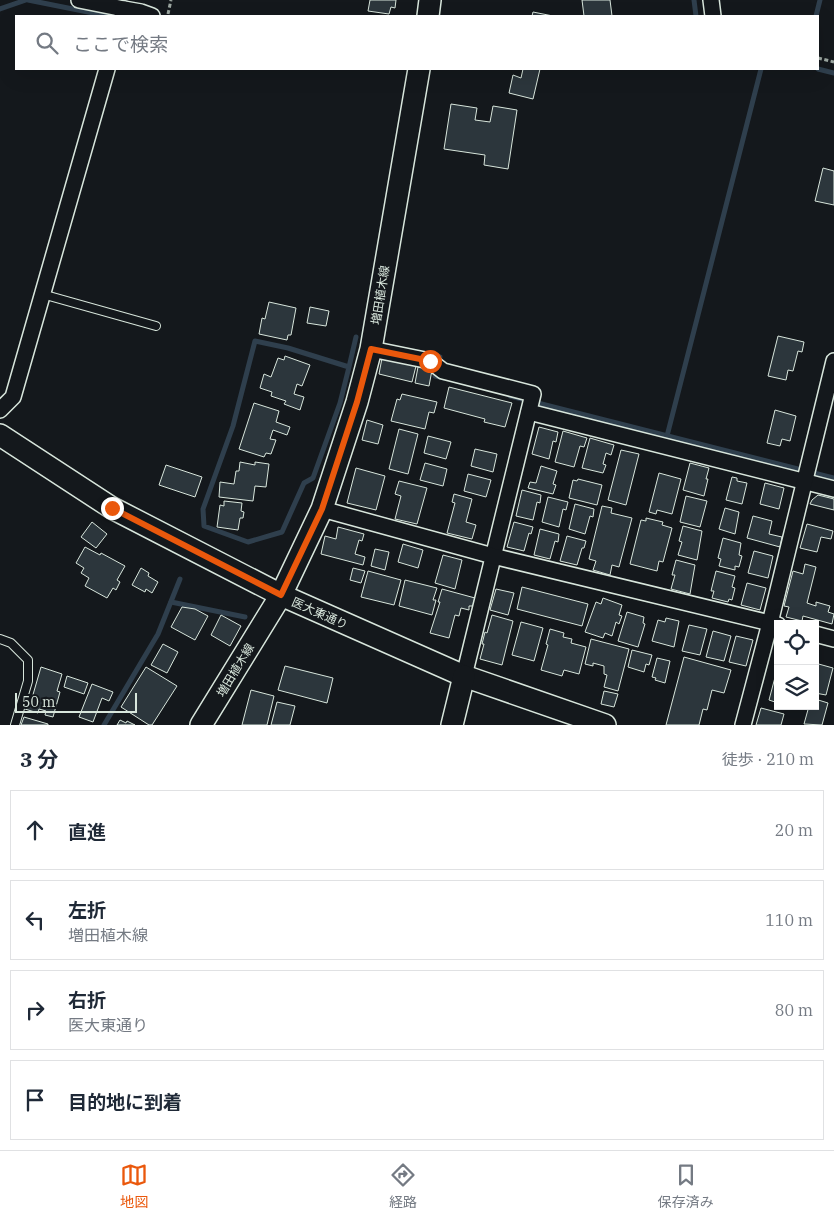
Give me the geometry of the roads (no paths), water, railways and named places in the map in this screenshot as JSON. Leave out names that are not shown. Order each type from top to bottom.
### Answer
[{"type":"street","points":[[79,0],[123,12],[141,12],[149,15]]},
{"type":"street","points":[[428,15],[430,0]]},
{"type":"street","points":[[711,0],[713,15]]},
{"type":"street","points":[[0,410],[13,397],[107,70]]},
{"type":"street","name":"増田植木線","points":[[202,725],[281,595],[322,509],[357,402],[371,349],[419,70]]},
{"type":"street","points":[[371,349],[430,361],[443,371],[531,405],[806,475],[834,489]]},
{"type":"street","points":[[775,620],[806,475],[834,361]]},
{"type":"street","points":[[452,725],[531,405]]},
{"type":"street","name":"医大東通り","points":[[0,435],[112,508],[281,595],[464,676],[605,725]]},
{"type":"street","points":[[322,509],[493,556],[774,624],[743,725]]},
{"type":"street","points":[[819,635],[834,639]]},
{"type":"lane","points":[[42,294],[156,326]]},
{"type":"lane","points":[[0,639],[11,644],[28,660],[28,681],[15,725]]},
{"type":"waterway","points":[[0,9],[26,0]]},
{"type":"waterway","points":[[28,0],[103,15]]},
{"type":"waterway","points":[[694,0],[696,15]]},
{"type":"waterway","points":[[816,15],[820,0]]},
{"type":"waterway","points":[[819,69],[834,73]]},
{"type":"waterway","points":[[667,436],[761,70]]},
{"type":"waterway","points":[[349,367],[340,403],[313,478],[304,483],[282,532],[248,542],[204,526],[203,509],[233,426],[255,341],[288,348],[349,367],[356,337]]},
{"type":"waterway","points":[[430,354],[440,357],[435,376],[444,378]]},
{"type":"waterway","points":[[510,396],[834,478]]},
{"type":"waterway","points":[[104,725],[158,634],[180,579]]},
{"type":"waterway","points":[[171,602],[245,617]]}]
